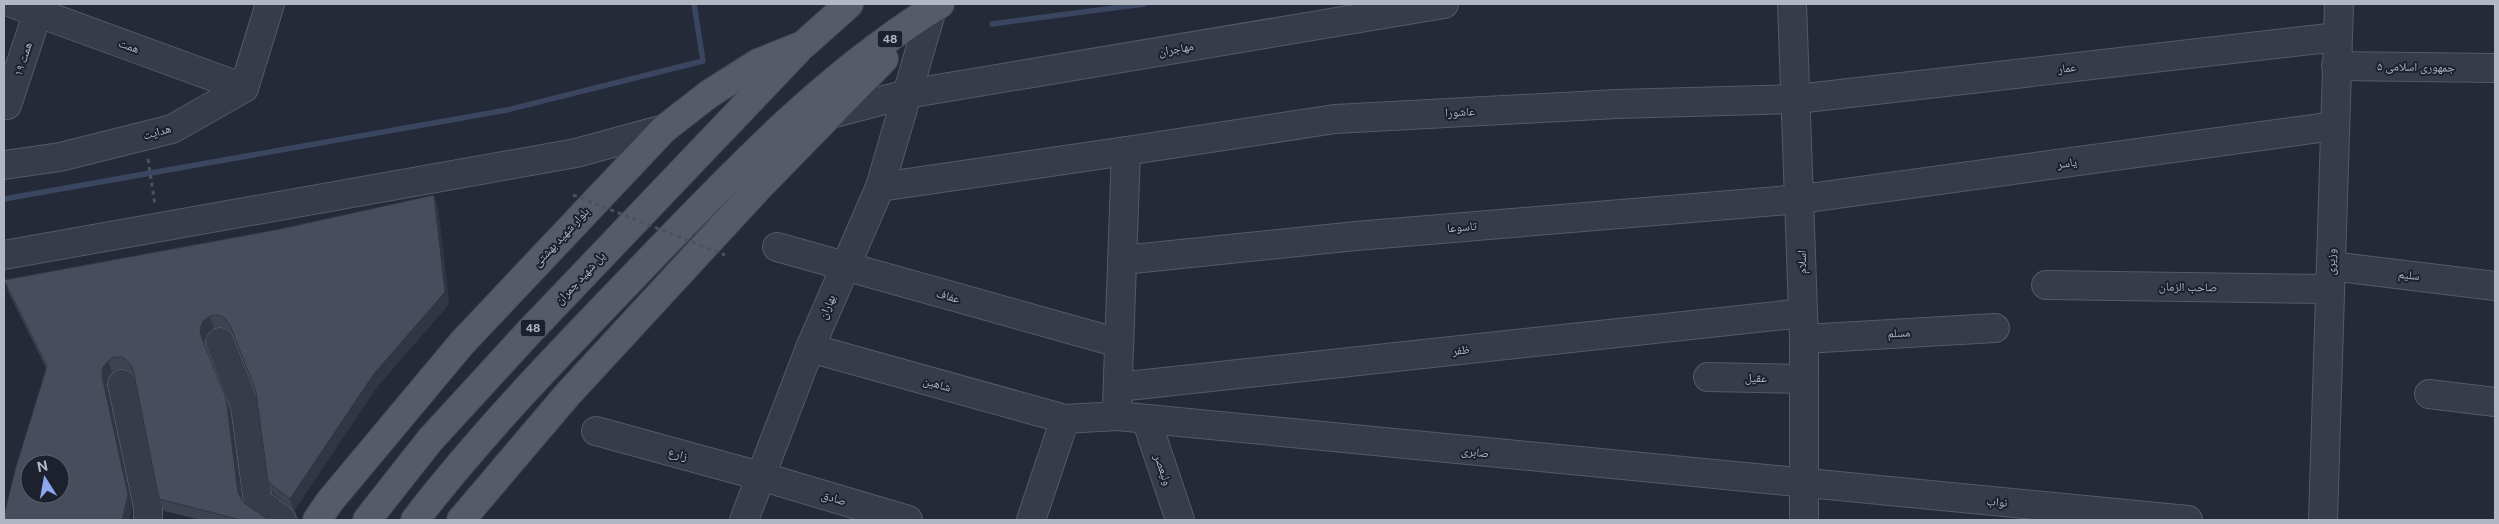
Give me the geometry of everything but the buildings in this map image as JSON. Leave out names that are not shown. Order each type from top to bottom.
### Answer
[{"type":"main road","name":"بلوار شهید بهشتی","points":[[317,520],[330,501],[462,343],[664,130],[709,94],[758,63],[803,45],[848,4]]},
{"type":"main road","name":"48","points":[[416,520],[460,462],[556,357],[738,169],[841,74],[936,6]]},
{"type":"main road","points":[[462,520],[568,394],[759,187],[936,6]]},
{"type":"main road","name":"پل شهید چمران","points":[[367,520],[430,440],[517,345],[649,204],[710,145],[803,45]]},
{"type":"street","points":[[244,88],[270,4]]},
{"type":"street","name":"مهاجران","points":[[831,114],[907,94],[1444,4]]},
{"type":"street","name":"اسلام","points":[[1792,4],[1801,199],[1804,326],[1804,520]]},
{"type":"street","name":"وزیری","points":[[2323,520],[2339,4]]},
{"type":"street","name":"بهاران","points":[[744,520],[810,348],[880,187],[907,94],[936,6]]},
{"type":"street","name":"همت","points":[[26,8],[244,88]]},
{"type":"street","name":"همت ۱۹","points":[[8,105],[26,8]]},
{"type":"street","name":"عمار","points":[[1797,99],[2337,36]]},
{"type":"street","name":"جمهوری اسلامی ۵","points":[[2336,66],[2495,68]]},
{"type":"street","name":"هدایت","points":[[4,165],[60,157],[172,129],[244,88]]},
{"type":"street","name":"عاشورا","points":[[880,187],[1335,119],[1617,104],[1797,99]]},
{"type":"street","name":"یاسر","points":[[1801,199],[2334,126]]},
{"type":"street","points":[[4,255],[576,153],[664,130]]},
{"type":"street","points":[[1117,416],[1126,151]]},
{"type":"street","name":"تاسوعا","points":[[1123,260],[1366,235],[1801,199]]},
{"type":"street","name":"عفاف","points":[[777,246],[844,267],[1119,343]]},
{"type":"street","name":"صاحب الزمان","points":[[2046,285],[2330,277]]},
{"type":"street","name":"سلیم","points":[[2330,277],[2492,285]]},
{"type":"street","name":"مسلم","points":[[1804,326],[1994,328]]},
{"type":"street","name":"ظفر","points":[[1118,387],[1804,326]]},
{"type":"street","points":[[220,342],[245,406],[258,502],[282,520]]},
{"type":"street","name":"شاهین","points":[[810,348],[1065,419],[1117,416]]},
{"type":"street","name":"عقیل","points":[[1708,377],[1804,379]]},
{"type":"street","points":[[122,384],[148,507],[148,520]]},
{"type":"street","points":[[2429,394],[2495,402]]},
{"type":"street","name":"صابری","points":[[1117,416],[1805,485]]},
{"type":"street","points":[[1031,520],[1065,419]]},
{"type":"street","name":"ولیعصر","points":[[1146,419],[1180,520]]},
{"type":"street","name":"زارع","points":[[596,431],[760,476]]},
{"type":"street","name":"صادق","points":[[760,476],[908,520]]},
{"type":"street","name":"نواب","points":[[1805,485],[2188,520]]},
{"type":"path","points":[[147,154],[155,204]]},
{"type":"path","points":[[573,195],[725,255]]},
{"type":"waterway","points":[[4,199],[507,110],[703,61],[694,4]]},
{"type":"waterway","points":[[992,24],[1144,4]]}]
